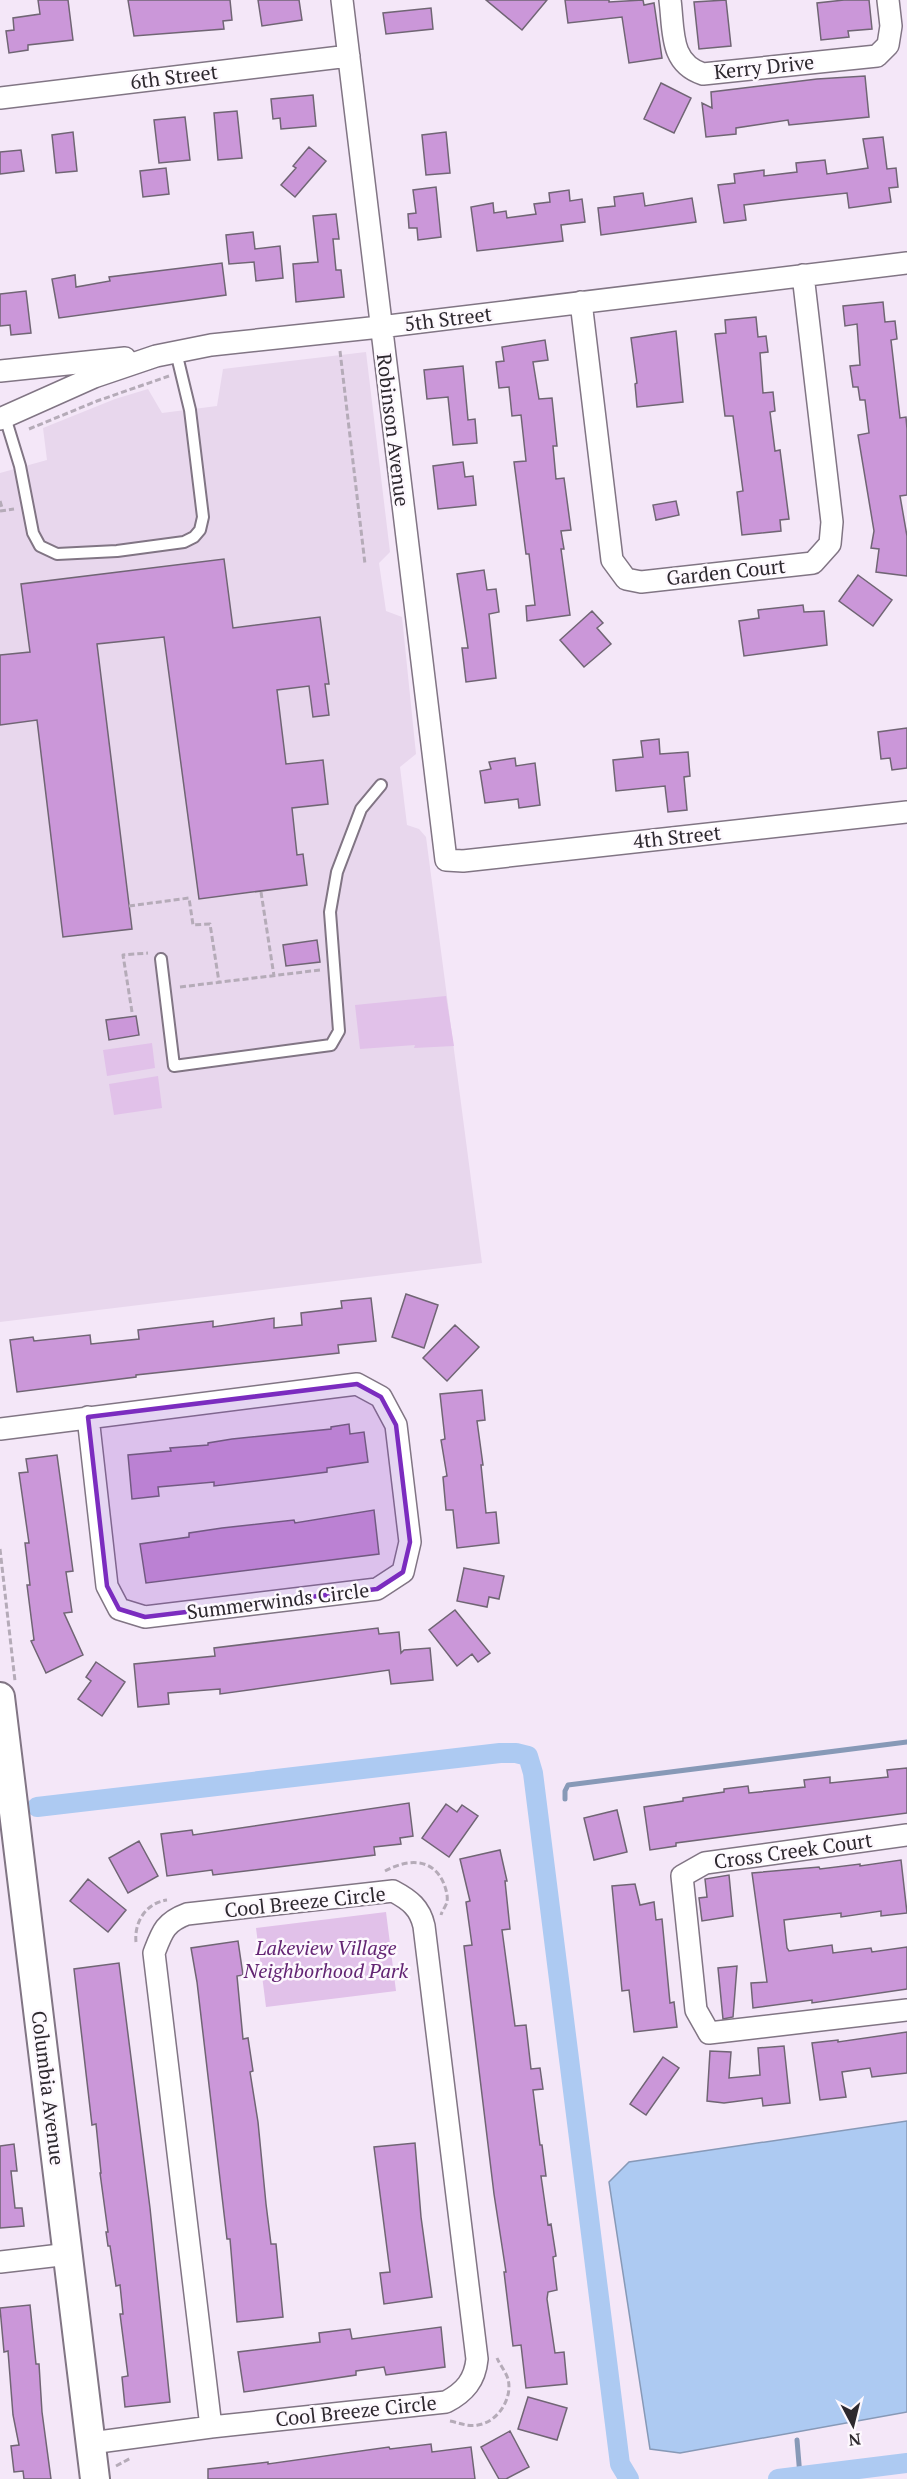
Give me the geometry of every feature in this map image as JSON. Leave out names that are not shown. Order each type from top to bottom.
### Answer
[{"type":"street","name":"Robinson Avenue","points":[[342,0],[446,860]]},
{"type":"street","name":"Kerry Drive","points":[[670,0],[677,54],[682,62],[692,70],[703,74],[877,56],[888,45],[891,26],[888,0]]},
{"type":"street","name":"6th Street","points":[[0,98],[349,56]]},
{"type":"street","name":"5th Street","points":[[3,418],[94,377],[156,356],[211,345],[380,327],[907,263]]},
{"type":"street","name":"Garden Court","points":[[581,302],[612,560],[626,579],[641,582],[813,563],[830,544],[832,522],[803,275]]},
{"type":"street","points":[[0,371],[84,361],[156,356]]},
{"type":"street","name":"4th Street","points":[[446,860],[475,860],[907,812]]},
{"type":"street","name":"Summerwinds Circle","points":[[0,1429],[88,1417],[357,1384],[381,1397],[396,1425],[410,1542],[403,1572],[377,1589],[371,1590],[145,1617],[119,1609],[107,1586],[88,1417]]},
{"type":"street","name":"Columbia Avenue","points":[[8,1693],[13,1805],[91,2443],[103,2474]]},
{"type":"street","name":"Cross Creek Court","points":[[907,1835],[705,1863],[682,1876],[696,2010],[709,2032],[907,2010]]},
{"type":"street","name":"Cool Breeze Circle","points":[[91,2443],[212,2427],[446,2402],[458,2396],[469,2386],[476,2369],[475,2347],[424,1926],[415,1906],[393,1892],[188,1914],[173,1919],[161,1935],[154,1953],[212,2427]]},
{"type":"street","points":[[0,2262],[69,2254]]},
{"type":"lane","points":[[3,418],[20,466],[33,533],[40,546],[57,554],[117,551],[184,542],[194,537],[200,530],[203,517],[190,410],[176,352]]},
{"type":"lane","points":[[158,956],[174,1066],[332,1045],[339,1031],[330,912],[338,872],[362,809],[381,785]]},
{"type":"path","points":[[340,349],[365,564]]},
{"type":"path","points":[[0,501],[1,511],[14,509]]},
{"type":"path","points":[[261,892],[274,975]]},
{"type":"path","points":[[129,906],[189,898],[193,925],[210,924],[219,982]]},
{"type":"path","points":[[132,1012],[123,955],[158,956]]},
{"type":"path","points":[[180,987],[328,969]]},
{"type":"path","points":[[0,1549],[8,1693]]},
{"type":"path","points":[[378,1875],[407,1862],[418,1861],[429,1865],[438,1872],[447,1893],[447,1904],[441,1913],[441,1922]]},
{"type":"path","points":[[136,1944],[136,1926],[142,1914],[159,1901],[170,1900]]},
{"type":"path","points":[[446,2420],[468,2426],[481,2425],[495,2417],[504,2408],[509,2388],[508,2378],[494,2354]]},
{"type":"path","points":[[103,2474],[130,2458],[142,2457]]},
{"type":"highlighted area","points":[[357,1384],[381,1397],[396,1425],[410,1542],[403,1572],[377,1589],[145,1617],[119,1609],[107,1586],[88,1417]]},
{"type":"shaded area","points":[[366,352],[390,552],[379,563],[386,611],[402,617],[416,754],[400,767],[407,825],[419,829],[426,837],[482,1263],[0,1322],[0,473],[47,460],[43,428],[115,399],[148,389],[162,413],[217,406],[223,369]]},
{"type":"green space","points":[[446,996],[454,1046],[414,1048],[415,1045],[360,1049],[355,1005]]},
{"type":"green space","points":[[152,1043],[155,1068],[107,1076],[103,1050]]},
{"type":"green space","points":[[158,1076],[162,1108],[114,1115],[109,1084]]},
{"type":"green space","name":"Lakeview Village Neighborhood Park","points":[[386,1912],[396,1991],[266,2007],[256,1928]]},
{"type":"water","points":[[907,2121],[907,2412],[680,2453],[650,2449],[609,2182],[629,2162]]},
{"type":"building","points":[[38,0],[68,0],[73,40],[28,45],[28,50],[9,53],[6,31],[14,30],[13,18],[40,14]]},
{"type":"building","points":[[128,0],[230,0],[232,20],[223,21],[224,29],[134,36]]},
{"type":"building","points":[[258,0],[299,0],[302,20],[262,26]]},
{"type":"building","points":[[486,0],[547,0],[522,30]]},
{"type":"building","points":[[565,0],[609,0],[609,2],[643,0],[644,5],[654,3],[662,58],[629,63],[622,17],[568,23]]},
{"type":"building","points":[[726,0],[731,46],[699,49],[694,2]]},
{"type":"building","points":[[869,0],[872,29],[848,31],[849,37],[821,40],[817,3]]},
{"type":"building","points":[[431,8],[433,29],[386,34],[383,13]]},
{"type":"building","points":[[865,76],[869,117],[789,125],[788,120],[736,128],[736,134],[706,137],[702,103],[712,108],[711,92],[817,79]]},
{"type":"building","points":[[661,83],[691,98],[674,133],[644,119]]},
{"type":"building","points":[[313,95],[316,126],[281,129],[280,118],[273,119],[271,99]]},
{"type":"building","points":[[237,111],[242,158],[218,160],[214,113]]},
{"type":"building","points":[[185,117],[190,160],[159,163],[154,120]]},
{"type":"building","points":[[73,132],[77,171],[56,173],[52,135]]},
{"type":"building","points":[[446,132],[450,173],[426,175],[422,135]]},
{"type":"building","points":[[883,137],[887,169],[896,168],[898,187],[889,188],[891,202],[849,208],[847,193],[783,200],[744,205],[746,220],[724,223],[718,185],[735,183],[734,174],[764,170],[764,176],[797,172],[796,163],[825,160],[827,174],[868,168],[863,139]]},
{"type":"building","points":[[309,147],[326,161],[295,197],[281,185],[296,168],[293,166]]},
{"type":"building","points":[[21,150],[24,171],[0,174],[0,152]]},
{"type":"building","points":[[166,168],[169,194],[143,197],[140,171]]},
{"type":"building","points":[[436,187],[441,237],[418,240],[417,228],[409,228],[408,214],[416,213],[413,190]]},
{"type":"building","points":[[569,190],[570,201],[582,199],[585,222],[561,225],[563,241],[477,251],[471,207],[493,203],[494,213],[506,211],[507,218],[536,214],[534,204],[550,202],[549,193]]},
{"type":"building","points":[[643,193],[645,206],[692,198],[696,222],[601,235],[598,208],[615,206],[614,197]]},
{"type":"building","points":[[336,214],[339,239],[333,239],[336,270],[341,270],[344,297],[296,302],[293,264],[318,262],[313,216]]},
{"type":"building","points":[[253,232],[255,249],[280,246],[283,278],[256,281],[254,262],[229,264],[226,235]]},
{"type":"building","points":[[222,263],[226,295],[59,318],[52,279],[75,275],[76,287],[110,281],[109,277]]},
{"type":"building","points":[[26,291],[31,333],[11,335],[10,325],[0,326],[0,294]]},
{"type":"building","points":[[883,302],[885,322],[895,321],[897,339],[891,340],[900,418],[906,417],[907,495],[900,496],[907,536],[907,576],[876,572],[879,549],[871,548],[874,531],[858,435],[869,433],[865,400],[860,400],[858,387],[853,387],[850,366],[860,365],[857,324],[845,326],[843,306]]},
{"type":"building","points":[[756,317],[758,337],[766,336],[768,352],[760,353],[763,393],[773,392],[775,411],[770,412],[775,451],[780,450],[789,519],[780,520],[781,531],[742,535],[737,492],[743,491],[733,416],[725,416],[715,334],[726,333],[725,320]]},
{"type":"building","points":[[676,331],[683,402],[637,407],[635,384],[637,383],[631,338]]},
{"type":"building","points":[[545,340],[548,360],[533,362],[539,399],[552,398],[557,446],[553,446],[556,479],[564,478],[571,530],[561,531],[564,549],[561,549],[570,615],[527,621],[526,606],[535,605],[514,462],[526,461],[521,415],[512,416],[509,387],[499,388],[496,362],[504,361],[502,347]]},
{"type":"building","points":[[463,366],[468,420],[475,419],[477,443],[453,445],[448,397],[427,399],[424,370]]},
{"type":"building","points":[[463,462],[465,477],[473,476],[476,505],[438,509],[433,466]]},
{"type":"building","points":[[676,501],[679,515],[656,520],[653,505]]},
{"type":"building","points":[[224,559],[233,628],[320,617],[329,684],[325,684],[329,715],[313,717],[309,686],[277,690],[286,764],[323,760],[328,804],[292,808],[297,855],[303,854],[307,885],[199,899],[164,637],[97,644],[132,929],[63,937],[37,720],[0,725],[0,655],[30,652],[21,584]]},
{"type":"building","points":[[484,570],[487,590],[496,589],[499,612],[489,614],[496,678],[466,682],[462,648],[468,648],[457,574]]},
{"type":"building","points":[[858,575],[892,600],[873,626],[839,601]]},
{"type":"building","points":[[803,605],[804,612],[824,611],[827,645],[744,656],[739,621],[759,618],[758,610]]},
{"type":"building","points":[[592,611],[603,623],[597,628],[611,644],[584,667],[560,640]]},
{"type":"building","points":[[907,728],[907,768],[892,770],[890,758],[881,759],[878,732]]},
{"type":"building","points":[[659,739],[660,754],[688,752],[690,776],[684,777],[687,810],[668,812],[665,786],[616,791],[613,760],[643,757],[641,741]]},
{"type":"building","points":[[515,758],[516,766],[535,763],[540,805],[519,808],[518,799],[485,803],[480,771],[491,769],[489,762]]},
{"type":"building","points":[[317,940],[320,962],[286,966],[283,945]]},
{"type":"building","points":[[136,1016],[139,1035],[109,1040],[106,1020]]},
{"type":"building","points":[[406,1294],[438,1305],[424,1348],[392,1337]]},
{"type":"building","points":[[371,1298],[376,1341],[338,1345],[339,1353],[136,1375],[136,1377],[17,1392],[10,1340],[33,1337],[34,1341],[90,1335],[91,1344],[139,1339],[138,1330],[213,1321],[213,1327],[274,1318],[274,1328],[302,1325],[301,1313],[342,1308],[341,1301]]},
{"type":"building","points":[[455,1325],[479,1347],[447,1381],[423,1358]]},
{"type":"building","points":[[482,1390],[485,1420],[477,1421],[486,1513],[496,1512],[499,1543],[457,1548],[453,1510],[446,1510],[443,1477],[447,1476],[441,1440],[445,1439],[440,1394]]},
{"type":"building","points":[[349,1424],[350,1434],[364,1432],[368,1462],[327,1468],[327,1472],[214,1486],[214,1482],[158,1487],[159,1496],[132,1499],[128,1455],[171,1451],[170,1448],[208,1445],[208,1443],[232,1439],[331,1429],[331,1427]]},
{"type":"building","points":[[57,1455],[73,1571],[66,1572],[72,1612],[64,1613],[83,1655],[46,1673],[31,1641],[34,1640],[27,1585],[30,1585],[25,1543],[29,1543],[19,1473],[28,1472],[26,1459]]},
{"type":"building","points":[[374,1510],[379,1554],[146,1583],[140,1544],[189,1537],[189,1533],[222,1528],[294,1520],[295,1523]]},
{"type":"building","points":[[464,1568],[504,1576],[499,1599],[489,1597],[487,1607],[457,1601]]},
{"type":"building","points":[[455,1610],[490,1653],[478,1662],[472,1654],[457,1666],[429,1630]]},
{"type":"building","points":[[378,1628],[379,1634],[399,1632],[401,1653],[404,1650],[430,1648],[433,1680],[391,1684],[389,1670],[220,1694],[220,1689],[168,1693],[169,1704],[138,1707],[134,1664],[215,1656],[214,1648]]},
{"type":"building","points":[[96,1662],[125,1682],[102,1716],[78,1699],[91,1681],[86,1677]]},
{"type":"building","points":[[907,1768],[907,1813],[676,1843],[676,1846],[650,1850],[644,1807],[683,1801],[683,1798],[748,1786],[749,1793],[805,1787],[804,1780],[830,1777],[830,1783],[888,1777],[887,1770]]},
{"type":"building","points":[[409,1803],[413,1836],[400,1838],[401,1844],[374,1847],[375,1855],[213,1875],[212,1870],[167,1876],[161,1834],[192,1830],[193,1835]]},
{"type":"building","points":[[446,1804],[457,1812],[462,1805],[478,1816],[449,1857],[422,1838]]},
{"type":"building","points":[[617,1810],[627,1852],[594,1860],[584,1818]]},
{"type":"building","points":[[139,1841],[158,1876],[128,1893],[109,1858]]},
{"type":"building","points":[[500,1850],[507,1881],[505,1881],[510,1929],[502,1930],[515,2026],[526,2025],[531,2069],[540,2068],[543,2089],[533,2090],[546,2176],[541,2176],[548,2225],[551,2224],[556,2256],[553,2257],[557,2290],[548,2292],[547,2299],[555,2353],[564,2352],[567,2384],[526,2388],[521,2345],[513,2346],[504,2272],[506,2272],[494,2194],[464,1946],[472,1945],[466,1902],[470,1901],[460,1859]]},
{"type":"building","points":[[901,1860],[907,1913],[881,1916],[881,1911],[841,1917],[841,1913],[784,1920],[789,1951],[832,1945],[833,1953],[871,1948],[872,1952],[907,1947],[907,1989],[812,2003],[812,2000],[753,2008],[751,1983],[767,1982],[752,1873],[860,1864],[860,1866]]},
{"type":"building","points":[[729,1875],[733,1916],[702,1921],[699,1898],[707,1897],[705,1879]]},
{"type":"building","points":[[88,1879],[126,1910],[108,1932],[70,1901]]},
{"type":"building","points":[[635,1884],[640,1905],[654,1902],[656,1920],[662,1919],[670,2003],[674,2002],[677,2027],[634,2032],[629,1990],[622,1991],[612,1886]]},
{"type":"building","points":[[238,1941],[243,1975],[237,1976],[243,2039],[248,2038],[253,2071],[250,2072],[258,2122],[266,2204],[271,2244],[276,2244],[283,2317],[237,2322],[230,2239],[227,2239],[191,1948]]},
{"type":"building","points":[[119,1963],[150,2208],[170,2402],[125,2407],[122,2377],[128,2376],[120,2314],[123,2314],[120,2285],[116,2286],[110,2246],[108,2246],[96,2124],[92,2125],[74,1969]]},
{"type":"building","points":[[737,1966],[733,2017],[723,2019],[718,1968]]},
{"type":"building","points":[[907,2032],[907,2073],[872,2077],[870,2068],[842,2072],[846,2097],[820,2100],[812,2043],[838,2040],[838,2042]]},
{"type":"building","points":[[784,2046],[790,2103],[763,2106],[762,2098],[724,2103],[707,2101],[710,2051],[731,2052],[729,2078],[760,2075],[758,2048]]},
{"type":"building","points":[[663,2057],[679,2068],[646,2115],[630,2104]]},
{"type":"building","points":[[415,2143],[421,2217],[432,2297],[384,2304],[380,2273],[390,2272],[374,2147]]},
{"type":"building","points":[[14,2144],[17,2171],[11,2171],[15,2208],[22,2208],[24,2226],[0,2228],[0,2146]]},
{"type":"building","points":[[30,2305],[36,2364],[39,2364],[42,2412],[51,2479],[24,2479],[23,2471],[14,2472],[11,2446],[19,2445],[13,2415],[8,2351],[4,2352],[0,2308]]},
{"type":"building","points":[[441,2327],[445,2367],[386,2375],[384,2367],[356,2371],[356,2375],[244,2392],[238,2352],[320,2342],[319,2333],[350,2329],[352,2339]]},
{"type":"building","points":[[528,2397],[567,2408],[557,2440],[518,2429]]},
{"type":"building","points":[[510,2431],[529,2467],[506,2479],[499,2479],[481,2447]]},
{"type":"building","points":[[431,2444],[432,2452],[471,2447],[475,2479],[208,2479],[208,2469]]},
{"type":"waterway","points":[[565,1799],[568,1785],[907,1742]]},
{"type":"waterway","points":[[37,1807],[500,1753],[528,1756],[533,1773],[620,2464],[629,2479]]},
{"type":"waterway","points":[[797,2440],[800,2476]]},
{"type":"waterway","points":[[778,2479],[907,2463]]}]
